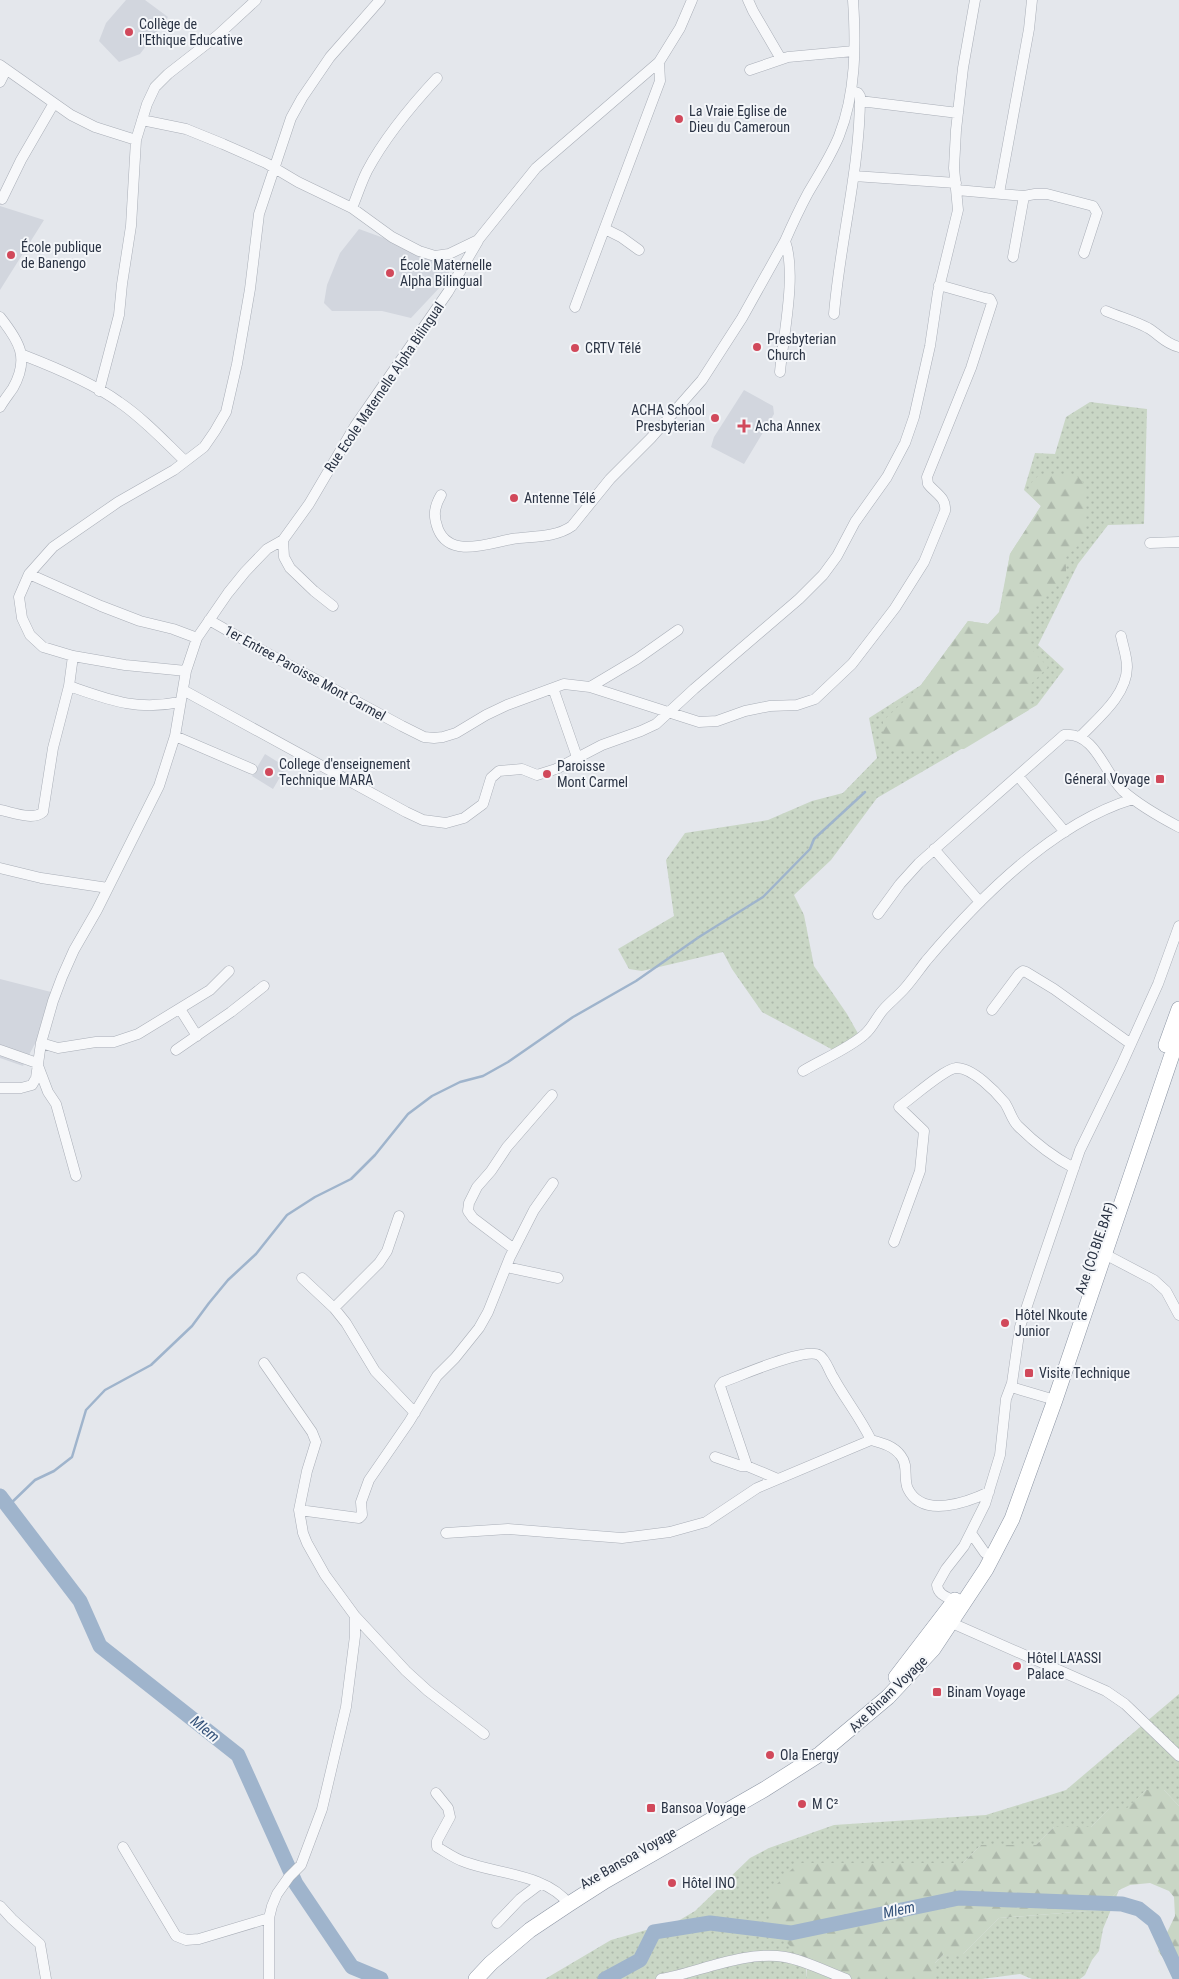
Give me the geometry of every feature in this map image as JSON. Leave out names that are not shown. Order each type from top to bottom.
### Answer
[{"type":"highway","name":"Axe (CO.BIE.BAF)","points":[[946,1621],[1004,1536],[1179,1009]]},
{"type":"highway","name":"Axe (CO.BIE.BAF)","points":[[1120,1191],[1179,1034]]},
{"type":"highway","name":"Axe (CO.BIE.BAF)","points":[[946,1621],[955,1600],[985,1553],[1003,1516],[1050,1399]]},
{"type":"highway","name":"Axe Binam Voyage","points":[[763,1785],[818,1750],[882,1692],[946,1621]]},
{"type":"highway","name":"Axe Bansoa Voyage","points":[[476,1979],[490,1963],[600,1872],[667,1840],[763,1785]]},
{"type":"street","points":[[100,391],[119,315],[131,226],[136,140],[142,120],[156,87],[168,74],[218,36],[256,0]]},
{"type":"street","points":[[186,671],[73,656],[44,647],[30,634],[22,618],[19,598],[29,574],[53,547],[118,502],[174,470],[204,447],[226,412],[250,289],[259,214],[290,118],[330,57],[380,0]]},
{"type":"street","points":[[575,307],[660,81],[659,62],[680,28],[692,0]]},
{"type":"street","points":[[748,0],[780,59]]},
{"type":"street","points":[[441,495],[435,506],[435,520],[440,532],[448,541],[461,547],[472,547],[564,531],[572,526],[610,479],[651,438],[702,380],[742,318],[834,149],[848,110],[852,91],[854,52],[853,0]]},
{"type":"street","points":[[183,690],[370,793],[424,820],[446,823],[464,818],[483,804],[491,778],[495,774],[522,769],[537,775],[556,769],[602,744],[641,732],[656,724],[823,575],[855,522],[887,477],[906,443],[914,418],[930,346],[940,285],[958,210],[954,168],[958,113],[975,0]]},
{"type":"street","points":[[999,193],[1029,29],[1032,0]]},
{"type":"street","points":[[750,70],[780,59],[854,52]]},
{"type":"street","name":"Rue Ecole Maternelle Alpha Bilingual","points":[[283,540],[308,504],[355,426],[448,292],[478,240],[536,168],[659,62]]},
{"type":"street","points":[[0,82],[3,68],[71,115],[95,127],[136,140]]},
{"type":"street","points":[[352,208],[366,172],[389,136],[413,103],[437,78]]},
{"type":"street","points":[[834,314],[836,284],[854,176],[860,101],[859,94],[852,91]]},
{"type":"street","points":[[860,101],[958,113]]},
{"type":"street","points":[[2,199],[21,160],[54,103]]},
{"type":"street","points":[[142,120],[199,134],[273,167],[305,186],[352,208],[392,237],[419,251],[435,256],[449,254],[478,240]]},
{"type":"street","points":[[854,176],[957,186],[1024,196],[1047,194],[1094,206],[1097,213],[1084,253]]},
{"type":"street","points":[[1013,257],[1024,196]]},
{"type":"street","points":[[605,229],[621,237],[639,250]]},
{"type":"street","points":[[780,372],[788,294],[788,254],[785,241]]},
{"type":"street","name":"1er Entree Paroisse Mont Carmel","points":[[209,620],[424,737],[443,737],[507,705],[564,684],[590,687],[699,722],[717,721],[745,711],[770,706],[797,705],[815,699],[852,664],[910,586],[933,543],[946,505],[944,500],[928,484],[927,477],[956,407],[992,307],[990,300],[940,285]]},
{"type":"street","points":[[1106,311],[1140,324],[1151,330],[1165,342],[1179,347]]},
{"type":"street","points":[[0,317],[15,338],[23,355],[17,379],[0,407]]},
{"type":"street","points":[[23,355],[51,366],[118,401],[140,418],[185,461]]},
{"type":"street","points":[[0,1088],[21,1088],[32,1084],[36,1078],[41,1044],[53,1001],[62,978],[74,950],[108,888],[159,786],[175,736],[186,671],[197,638],[209,620],[228,593],[251,566],[268,549],[283,540],[284,558],[290,568],[333,606]]},
{"type":"street","points":[[1150,543],[1179,542]]},
{"type":"street","points":[[29,574],[132,618],[173,629],[197,638]]},
{"type":"street","points":[[590,687],[637,659],[678,630]]},
{"type":"street","points":[[1080,737],[1113,700],[1125,678],[1127,666],[1121,636]]},
{"type":"street","points":[[0,810],[33,816],[39,815],[42,812],[54,748],[69,686],[73,656]]},
{"type":"street","points":[[69,686],[110,700],[140,706],[161,706],[180,702]]},
{"type":"street","points":[[553,688],[577,757]]},
{"type":"street","points":[[878,914],[900,884],[934,849],[1059,738],[1070,734],[1080,737],[1098,755],[1118,786],[1133,799],[1179,826]]},
{"type":"street","points":[[175,736],[252,769]]},
{"type":"street","points":[[1018,776],[1065,832]]},
{"type":"street","points":[[802,1071],[867,1032],[884,1008],[905,988],[932,954],[980,902],[1018,867],[1065,832],[1102,810],[1133,799]]},
{"type":"street","points":[[934,849],[980,902]]},
{"type":"street","points":[[0,868],[41,878],[108,888]]},
{"type":"street","points":[[955,1600],[944,1596],[939,1591],[937,1585],[941,1576],[971,1534],[989,1492],[1000,1455],[1006,1399],[1011,1386],[1020,1327],[1074,1168],[1158,984],[1179,926]]},
{"type":"street","points":[[41,1044],[58,1048],[96,1042],[114,1042],[138,1034],[210,990],[229,971]]},
{"type":"street","points":[[992,1010],[1023,971],[1054,989],[1131,1044]]},
{"type":"street","points":[[176,1050],[264,986]]},
{"type":"street","points":[[180,1009],[197,1036]]},
{"type":"street","points":[[0,1050],[37,1063],[48,1092],[56,1104],[76,1176]]},
{"type":"street","points":[[894,1242],[920,1171],[924,1131],[899,1107],[954,1068],[963,1069],[983,1081],[1004,1102],[1018,1126],[1044,1149],[1074,1168]]},
{"type":"street","points":[[514,1248],[473,1218],[468,1211],[469,1203],[477,1187],[491,1171],[507,1147],[552,1095]]},
{"type":"street","points":[[298,1510],[359,1518],[362,1515],[361,1502],[369,1480],[415,1413],[437,1376],[455,1358],[488,1312],[514,1248],[534,1210],[553,1183]]},
{"type":"street","points":[[334,1308],[379,1264],[387,1251],[400,1216]]},
{"type":"street","points":[[1100,1251],[1154,1280],[1166,1291],[1179,1315]]},
{"type":"street","points":[[506,1267],[558,1278]]},
{"type":"street","points":[[302,1278],[334,1308],[350,1329],[375,1371],[415,1413]]},
{"type":"street","points":[[747,1466],[720,1386],[723,1382],[795,1356],[813,1353],[823,1359],[862,1421],[871,1440]]},
{"type":"street","points":[[264,1363],[312,1432],[316,1442],[298,1510],[303,1534],[310,1549],[337,1593],[355,1616],[406,1671],[428,1691],[484,1734]]},
{"type":"street","points":[[1011,1386],[1050,1399]]},
{"type":"street","points":[[446,1533],[508,1529],[622,1538],[670,1532],[706,1522],[743,1496],[778,1479],[871,1440],[886,1444],[902,1456],[906,1464],[908,1488],[913,1496],[924,1504],[938,1505],[968,1501],[989,1492]]},
{"type":"street","points":[[716,1457],[741,1466],[747,1466],[778,1479]]},
{"type":"street","points":[[971,1534],[985,1553]]},
{"type":"street","points":[[269,1979],[269,1918],[277,1894],[301,1865],[322,1808],[346,1707],[353,1661],[355,1616]]},
{"type":"street","points":[[946,1621],[1106,1691],[1125,1704],[1179,1756]]},
{"type":"street","points":[[436,1794],[448,1808],[450,1817],[437,1841],[437,1847],[464,1862],[518,1874],[540,1884],[566,1900]]},
{"type":"street","points":[[123,1847],[176,1936],[186,1940],[198,1939],[269,1918]]},
{"type":"street","points":[[497,1923],[520,1899],[540,1884]]},
{"type":"street","points":[[0,1906],[40,1944],[46,1979]]},
{"type":"street","points":[[661,1979],[740,1959],[777,1956],[788,1957],[846,1979]]},
{"type":"shaded area","name":"Collège de l'Ethique Educative","points":[[126,0],[145,0],[168,17],[140,54],[119,62],[99,41],[106,23]]},
{"type":"shaded area","name":"École publique de Banengo","points":[[0,206],[44,220],[0,290]]},
{"type":"shaded area","name":"École Maternelle Alpha Bilingual","points":[[359,229],[436,257],[455,261],[442,285],[411,318],[382,311],[332,311],[324,303],[327,285],[340,253]]},
{"type":"shaded area","name":"Acha Annex","points":[[744,390],[773,406],[774,414],[744,464],[711,447],[714,437]]},
{"type":"shaded area","name":"College d'enseignement Technique MARA","points":[[265,754],[286,767],[273,789],[252,776]]},
{"type":"shaded area","points":[[0,979],[51,992],[43,1029],[23,1066],[0,1058]]},
{"type":"green space","points":[[1090,402],[1147,409],[1144,524],[1108,525],[1078,564],[1038,645],[1064,669],[1037,705],[877,798],[831,860],[794,895],[804,915],[814,966],[847,1014],[860,1037],[835,1051],[762,1012],[732,969],[723,952],[642,971],[629,969],[618,949],[674,916],[666,860],[685,833],[768,820],[812,801],[843,793],[877,758],[869,718],[921,685],[968,621],[988,624],[999,612],[1010,554],[1041,506],[1024,490],[1035,453],[1055,454],[1066,417]]},
{"type":"green space","points":[[1039,475],[1076,475],[1085,484],[1085,539],[1066,557],[1066,576],[1030,612],[1030,648],[1048,667],[1030,685],[1029,710],[964,749],[892,749],[883,739],[883,721],[921,685],[968,621],[988,624],[1000,612],[1010,554],[1041,506],[1030,495],[1030,484]]},
{"type":"green space","points":[[1179,1694],[1179,1806],[1164,1790],[1146,1790],[1127,1809],[1109,1809],[1091,1827],[1054,1827],[1036,1845],[981,1845],[963,1863],[798,1863],[807,1979],[545,1979],[611,1940],[678,1921],[695,1911],[750,1858],[769,1848],[834,1825],[986,1815],[1066,1790]]},
{"type":"green space","points":[[1146,1790],[1164,1790],[1179,1806],[1179,1979],[1158,1951],[1175,1916],[1174,1897],[1169,1891],[1150,1883],[1130,1885],[1119,1890],[1100,1910],[999,1918],[963,1954],[944,1954],[935,1963],[935,1979],[807,1979],[807,1963],[771,1927],[771,1890],[798,1863],[963,1863],[981,1845],[1036,1845],[1054,1827],[1091,1827],[1109,1809],[1127,1808]]},
{"type":"green space","points":[[1119,1890],[1103,1929],[1099,1951],[1092,1960],[1085,1975],[1080,1979],[1032,1979],[1020,1974],[982,1979],[935,1979],[935,1963],[944,1954],[963,1954],[999,1918],[1100,1910]]},
{"type":"waterway","points":[[8,1506],[35,1480],[54,1471],[72,1457],[86,1410],[105,1390],[151,1365],[192,1326],[228,1280],[256,1254],[287,1215],[315,1197],[351,1179],[375,1155],[408,1114],[432,1096],[460,1082],[483,1076],[508,1062],[573,1017],[636,981],[699,937],[763,897],[810,849],[814,839],[865,792]]},
{"type":"waterway","name":"Mlem","points":[[0,1496],[80,1601],[100,1646],[238,1755],[296,1884],[352,1967],[381,1979]]},
{"type":"waterway","name":"Mlem","points":[[605,1979],[640,1960],[654,1932],[710,1923],[791,1933],[959,1898],[1122,1904],[1139,1909],[1154,1921],[1179,1975]]},
{"type":"place","name":"Collège de l'Ethique Educative","points":[[129,32]]},
{"type":"place","name":"La Vraie Eglise de Dieu du Cameroun","points":[[679,119]]},
{"type":"place","name":"École publique de Banengo","points":[[11,255]]},
{"type":"place","name":"École Maternelle Alpha Bilingual","points":[[390,273]]},
{"type":"place","name":"Presbyterian Church","points":[[757,347]]},
{"type":"place","name":"CRTV Télé","points":[[575,348]]},
{"type":"place","name":"ACHA School Presbyterian","points":[[715,418]]},
{"type":"place","name":"Acha Annex","points":[[744,426]]},
{"type":"place","name":"Antenne Télé","points":[[514,498]]},
{"type":"place","name":"College d'enseignement Technique MARA","points":[[269,772]]},
{"type":"place","name":"Paroisse Mont Carmel","points":[[547,774]]},
{"type":"place","name":"Géneral Voyage","points":[[1160,779]]},
{"type":"place","name":"Hôtel Nkoute Junior","points":[[1005,1323]]},
{"type":"place","name":"Visite Technique","points":[[1029,1373]]},
{"type":"place","name":"Hôtel LA'ASSI Palace","points":[[1017,1666]]},
{"type":"place","name":"Binam Voyage","points":[[937,1692]]},
{"type":"place","name":"Ola Energy","points":[[770,1755]]},
{"type":"place","name":"M C²","points":[[802,1804]]},
{"type":"place","name":"Bansoa Voyage","points":[[651,1808]]},
{"type":"place","name":"Hôtel INO","points":[[672,1883]]}]
